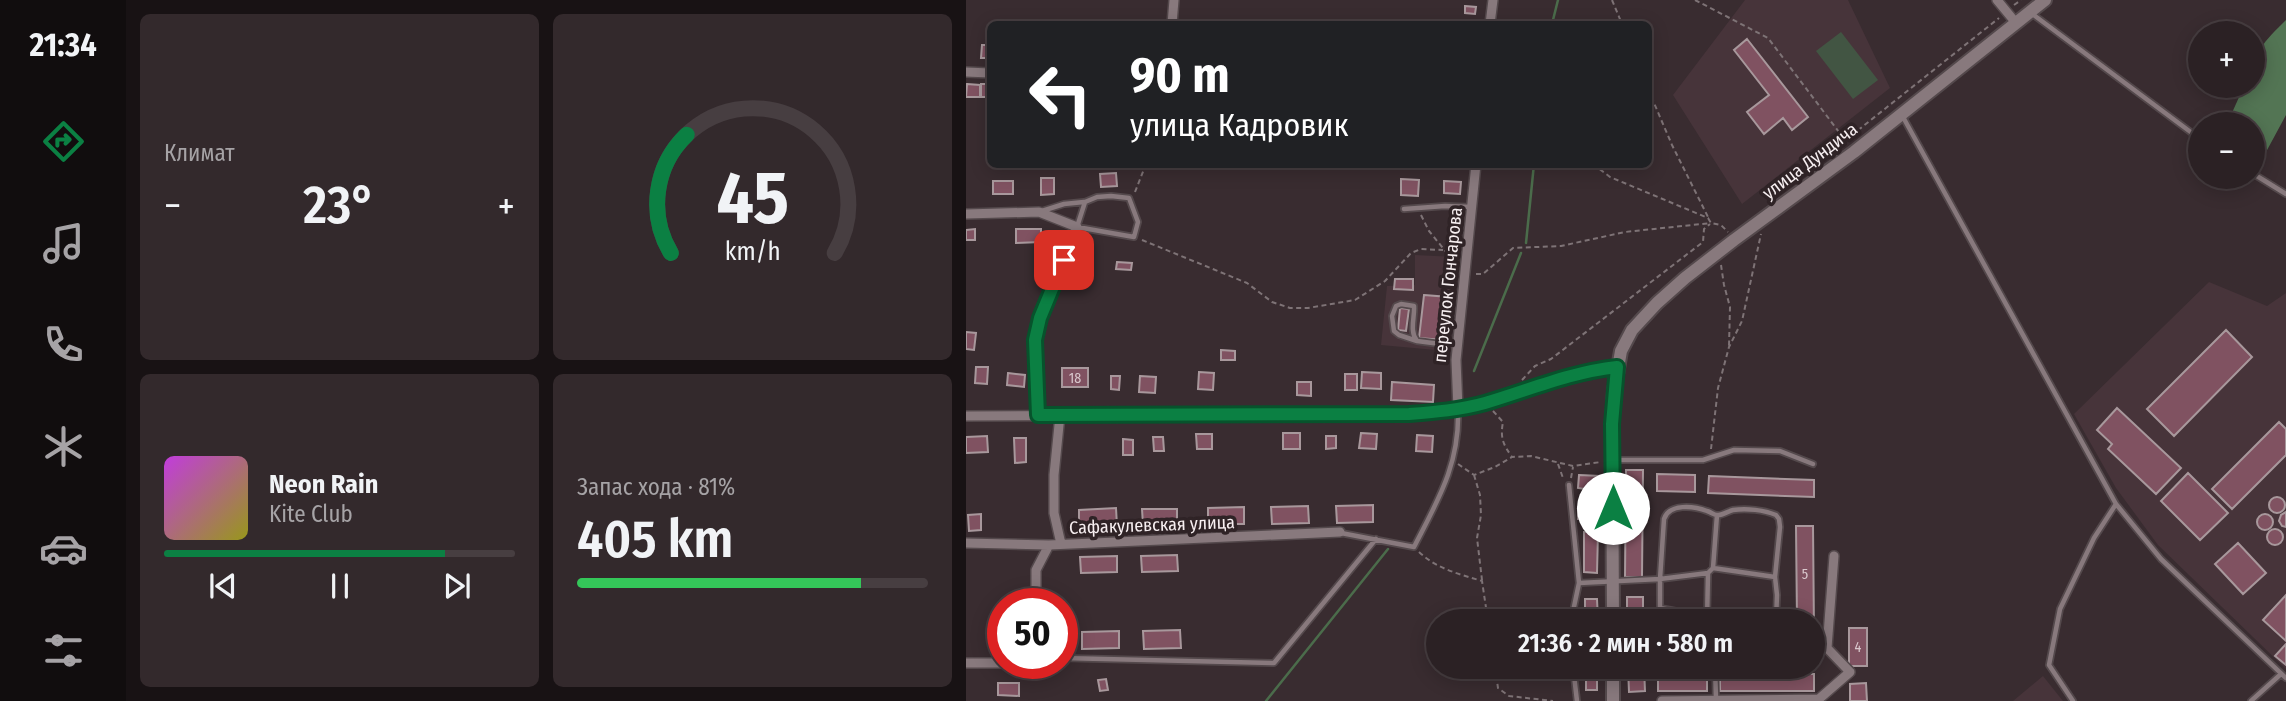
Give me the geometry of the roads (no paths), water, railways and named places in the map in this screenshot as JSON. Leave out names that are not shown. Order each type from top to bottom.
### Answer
[{"type":"main road","name":"улица Дундича","points":[[1613,609],[1612,424],[1617,367],[1626,339],[1666,294],[1734,240],[1854,152],[2045,0]]},
{"type":"main road","points":[[1613,679],[1613,701]]},
{"type":"street","points":[[1172,21],[1174,0]]},
{"type":"street","points":[[1490,21],[1493,0]]},
{"type":"street","points":[[1997,0],[2016,23]]},
{"type":"street","points":[[966,72],[987,73]]},
{"type":"street","name":"переулок Гончарова","points":[[1458,409],[1455,386],[1457,346],[1476,168]]},
{"type":"street","points":[[966,214],[1039,212],[1077,227],[1040,318],[1035,340],[1038,415]]},
{"type":"street","points":[[966,416],[1409,414],[1485,403],[1589,371],[1617,367]]},
{"type":"street","points":[[1060,415],[1054,475],[1054,513],[1061,544]]},
{"type":"street","name":"Сафакулевская улица","points":[[966,543],[1049,545],[1340,532]]},
{"type":"street","points":[[1036,588],[1036,570],[1049,545]]},
{"type":"street","points":[[1662,701],[1819,699],[1850,672],[1827,648],[1834,556]]},
{"type":"street","points":[[966,663],[987,663]]},
{"type":"lane","points":[[2030,12],[2188,130]]},
{"type":"lane","points":[[1901,115],[2116,504],[2161,559],[2286,678]]},
{"type":"lane","points":[[2265,181],[2286,194]]},
{"type":"lane","points":[[1039,212],[1097,197],[1129,198],[1138,222],[1134,237],[1077,227],[1085,202]]},
{"type":"lane","points":[[1404,209],[1472,207]]},
{"type":"lane","points":[[1417,341],[1413,329],[1414,306],[1395,306],[1392,316],[1394,331],[1417,341],[1457,346]]},
{"type":"lane","points":[[1340,532],[1414,547],[1441,496],[1454,461],[1459,429],[1458,409]]},
{"type":"lane","points":[[1612,460],[1703,460],[1734,450],[1780,451],[1813,464]]},
{"type":"lane","points":[[1569,485],[1579,583],[1574,609]]},
{"type":"lane","points":[[2073,701],[2049,665],[2060,608],[2094,538],[2116,504]]},
{"type":"lane","points":[[1664,609],[1660,608],[1660,579],[1666,513],[1680,507],[1696,508],[1717,515],[1734,510],[1748,510],[1776,515],[1780,527],[1775,577],[1776,609]]},
{"type":"lane","points":[[1708,609],[1717,515]]},
{"type":"lane","points":[[1078,658],[1274,663],[1376,540]]},
{"type":"lane","points":[[1579,583],[1660,579],[1710,570],[1775,577]]},
{"type":"lane","points":[[2251,701],[2281,674]]},
{"type":"lane","points":[[1574,679],[1577,701]]},
{"type":"lane","points":[[1715,679],[1716,700]]},
{"type":"waterway","points":[[1553,21],[1558,0]]},
{"type":"waterway","points":[[1526,243],[1534,168]]},
{"type":"waterway","points":[[1474,371],[1521,253]]},
{"type":"waterway","points":[[1266,701],[1388,549]]}]
